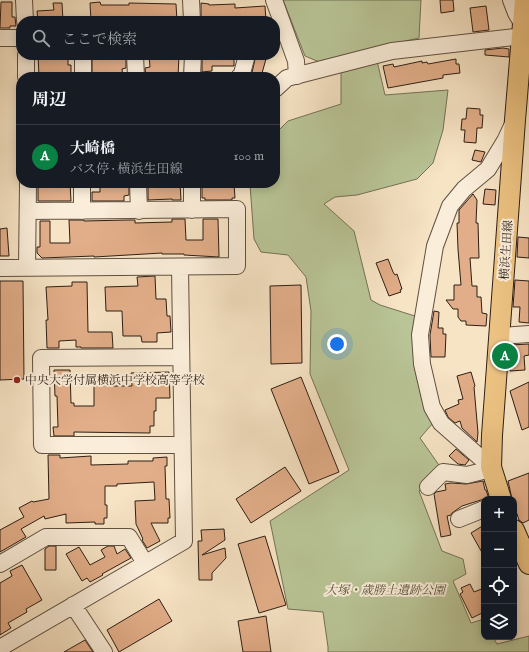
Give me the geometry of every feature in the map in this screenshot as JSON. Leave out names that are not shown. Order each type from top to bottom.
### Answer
[{"type":"main road","name":"横浜生田線","points":[[500,496],[491,468],[492,435],[515,120],[525,28],[525,0]]},
{"type":"main road","points":[[515,532],[529,564]]},
{"type":"street","points":[[24,0],[25,16]]},
{"type":"street","points":[[191,0],[192,16]]},
{"type":"street","points":[[274,0],[280,16]]},
{"type":"street","points":[[280,84],[287,78],[392,51],[525,28],[516,13],[511,0]]},
{"type":"street","points":[[280,17],[296,62],[297,76]]},
{"type":"street","points":[[0,38],[16,38]]},
{"type":"street","points":[[26,60],[26,72]]},
{"type":"street","points":[[83,60],[83,72]]},
{"type":"street","points":[[135,60],[136,72]]},
{"type":"street","points":[[192,60],[192,72]]},
{"type":"street","points":[[242,72],[246,60]]},
{"type":"street","points":[[491,468],[441,424],[432,407],[422,364],[420,335],[435,246],[450,206],[464,189],[488,169],[505,141],[515,120]]},
{"type":"street","points":[[27,268],[28,188]]},
{"type":"street","points":[[82,188],[82,211]]},
{"type":"street","points":[[138,188],[139,211]]},
{"type":"street","points":[[192,188],[192,210]]},
{"type":"street","points":[[0,268],[237,266],[237,209],[28,211]]},
{"type":"street","points":[[0,648],[184,541],[180,266]]},
{"type":"street","points":[[499,336],[529,334]]},
{"type":"street","points":[[181,358],[42,358],[42,445],[182,445]]},
{"type":"street","points":[[428,487],[443,472],[467,474],[491,468]]},
{"type":"street","points":[[459,519],[481,510]]},
{"type":"street","points":[[0,564],[46,536],[129,537],[145,564]]},
{"type":"street","points":[[73,605],[104,652]]},
{"type":"green space","name":"大塚・歳勝土遺跡公園","points":[[283,0],[421,0],[419,38],[374,48],[385,95],[448,90],[443,130],[433,163],[417,179],[357,195],[335,197],[324,204],[354,231],[371,300],[380,305],[418,317],[433,423],[420,438],[441,468],[419,491],[442,551],[463,559],[466,574],[453,581],[471,623],[481,620],[481,640],[495,640],[497,644],[529,636],[529,652],[328,652],[323,612],[288,609],[270,521],[349,470],[310,374],[311,311],[306,277],[288,255],[261,252],[254,239],[250,188],[280,188],[280,129],[288,121],[341,104],[341,71],[305,56]]},
{"type":"building","points":[[440,0],[453,0],[454,11],[441,13]]},
{"type":"building","points":[[1,2],[12,2],[12,17],[15,17],[16,26],[10,26],[10,28],[0,28]]},
{"type":"building","points":[[100,2],[101,5],[129,5],[129,3],[176,4],[177,16],[91,16],[90,3]]},
{"type":"building","points":[[53,3],[62,3],[63,16],[38,16],[37,11],[54,10]]},
{"type":"building","points":[[201,3],[209,5],[235,4],[235,8],[265,6],[266,16],[201,16]]},
{"type":"building","points":[[486,6],[489,30],[473,32],[470,8]]},
{"type":"building","points":[[503,48],[509,49],[509,57],[485,55],[485,50]]},
{"type":"building","points":[[456,59],[456,64],[459,64],[460,73],[443,75],[443,78],[388,88],[383,66],[393,64],[394,67],[422,61],[422,63],[427,62],[428,64]]},
{"type":"building","points":[[38,60],[68,60],[68,65],[71,65],[71,72],[39,72]]},
{"type":"building","points":[[92,60],[126,60],[126,68],[122,69],[122,72],[92,72]]},
{"type":"building","points":[[149,60],[179,60],[178,72],[145,72],[145,68],[150,67]]},
{"type":"building","points":[[202,60],[234,60],[234,66],[212,66],[212,71],[202,72]]},
{"type":"building","points":[[255,60],[266,60],[262,72],[252,72]]},
{"type":"building","points":[[467,108],[480,109],[480,115],[483,115],[482,128],[477,128],[476,143],[464,142],[465,130],[461,130],[462,119],[466,119]]},
{"type":"building","points":[[475,150],[485,152],[481,162],[472,160]]},
{"type":"building","points":[[38,188],[70,188],[71,201],[38,201]]},
{"type":"building","points":[[100,188],[129,188],[129,195],[124,196],[124,201],[92,201],[92,192],[100,192]]},
{"type":"building","points":[[148,188],[180,188],[181,200],[148,200]]},
{"type":"building","points":[[202,188],[234,188],[235,198],[232,198],[232,200],[205,200],[205,198],[202,198]]},
{"type":"building","points":[[485,189],[496,190],[495,205],[483,204]]},
{"type":"building","points":[[473,194],[477,200],[476,223],[478,223],[479,258],[470,258],[472,286],[477,286],[477,297],[481,297],[482,313],[487,314],[486,326],[466,325],[466,321],[461,321],[458,317],[458,309],[453,309],[446,300],[454,300],[454,285],[461,285],[457,223],[459,223],[459,210]]},
{"type":"building","points":[[172,219],[185,219],[186,240],[203,240],[203,219],[218,219],[219,257],[162,253],[42,258],[37,253],[37,247],[40,247],[40,221],[50,221],[50,243],[70,243],[69,220],[135,220],[135,223],[172,222]]},
{"type":"building","points":[[7,228],[9,256],[0,256],[0,229]]},
{"type":"building","points":[[518,237],[529,238],[529,258],[517,257]]},
{"type":"building","points":[[388,259],[393,272],[395,275],[397,274],[402,289],[400,290],[401,292],[389,296],[376,263]]},
{"type":"building","points":[[155,276],[156,299],[166,299],[167,316],[170,316],[171,332],[157,333],[157,342],[142,342],[141,336],[123,336],[122,311],[106,311],[105,287],[138,286],[137,277]]},
{"type":"building","points":[[515,280],[529,281],[529,323],[519,322],[520,307],[513,307]]},
{"type":"building","points":[[0,281],[23,281],[24,379],[0,380]]},
{"type":"building","points":[[72,282],[87,282],[88,332],[112,332],[113,348],[76,347],[76,340],[59,341],[59,348],[47,348],[46,320],[48,320],[46,287],[72,286]]},
{"type":"building","points":[[301,285],[302,363],[271,364],[270,286]]},
{"type":"building","points":[[434,311],[439,312],[438,328],[443,328],[443,334],[446,334],[445,357],[431,357],[430,335]]},
{"type":"building","points":[[529,344],[529,355],[524,356],[525,370],[510,371],[510,345]]},
{"type":"building","points":[[54,370],[70,370],[71,403],[74,403],[74,406],[94,406],[94,377],[107,377],[107,386],[132,386],[131,373],[169,372],[170,398],[156,398],[154,426],[150,426],[150,433],[74,432],[74,436],[54,436],[53,427],[58,427]]},
{"type":"building","points":[[471,372],[475,386],[478,433],[477,442],[462,428],[460,421],[455,423],[448,417],[445,410],[459,404],[458,400],[463,399],[457,376]]},
{"type":"building","points":[[301,377],[339,472],[309,484],[271,389]]},
{"type":"building","points":[[529,382],[529,427],[522,430],[510,391]]},
{"type":"building","points":[[456,449],[469,460],[465,465],[458,464],[449,456]]},
{"type":"building","points":[[48,455],[60,455],[60,458],[91,456],[91,465],[128,464],[128,461],[153,461],[153,458],[167,457],[167,466],[165,466],[166,499],[169,499],[170,518],[168,518],[168,523],[151,523],[160,541],[147,548],[142,540],[143,539],[136,524],[135,501],[155,500],[154,482],[117,484],[117,486],[105,486],[107,518],[104,518],[104,524],[95,524],[95,522],[66,523],[66,514],[45,519],[44,516],[21,529],[26,537],[0,552],[0,530],[24,517],[19,508],[32,501],[49,499]]},
{"type":"building","points":[[285,467],[301,491],[251,523],[236,499]]},
{"type":"building","points":[[529,473],[529,520],[523,523],[519,520],[517,514],[517,496],[511,496],[508,481]]},
{"type":"building","points":[[483,481],[488,496],[481,496],[481,500],[462,506],[451,515],[447,516],[451,535],[441,537],[434,494],[436,492],[446,490],[445,484],[466,484]]},
{"type":"building","points":[[481,527],[481,551],[471,533]]},
{"type":"building","points":[[224,529],[225,540],[202,555],[225,548],[226,558],[212,573],[212,580],[199,580],[198,541],[202,541],[201,530]]},
{"type":"building","points":[[265,536],[286,605],[259,613],[238,544]]},
{"type":"building","points":[[49,546],[56,546],[56,570],[45,570],[45,549]]},
{"type":"building","points":[[108,546],[114,546],[117,554],[125,549],[131,558],[90,582],[87,578],[82,581],[66,554],[79,547],[90,565],[105,557],[101,550]]},
{"type":"building","points":[[22,565],[42,600],[26,609],[27,612],[8,623],[11,628],[0,635],[0,583],[12,576],[10,571]]},
{"type":"building","points":[[470,584],[474,592],[481,589],[481,614],[472,618],[460,594],[463,592],[461,588]]},
{"type":"building","points":[[159,599],[172,621],[119,652],[107,630]]},
{"type":"building","points":[[266,616],[271,652],[243,652],[238,621]]},
{"type":"building","points":[[85,640],[93,652],[64,652]]},
{"type":"place","name":"大崎橋","points":[[505,356]]},
{"type":"place","name":"中央大学付属横浜中学校高等学校","points":[[17,380]]}]
